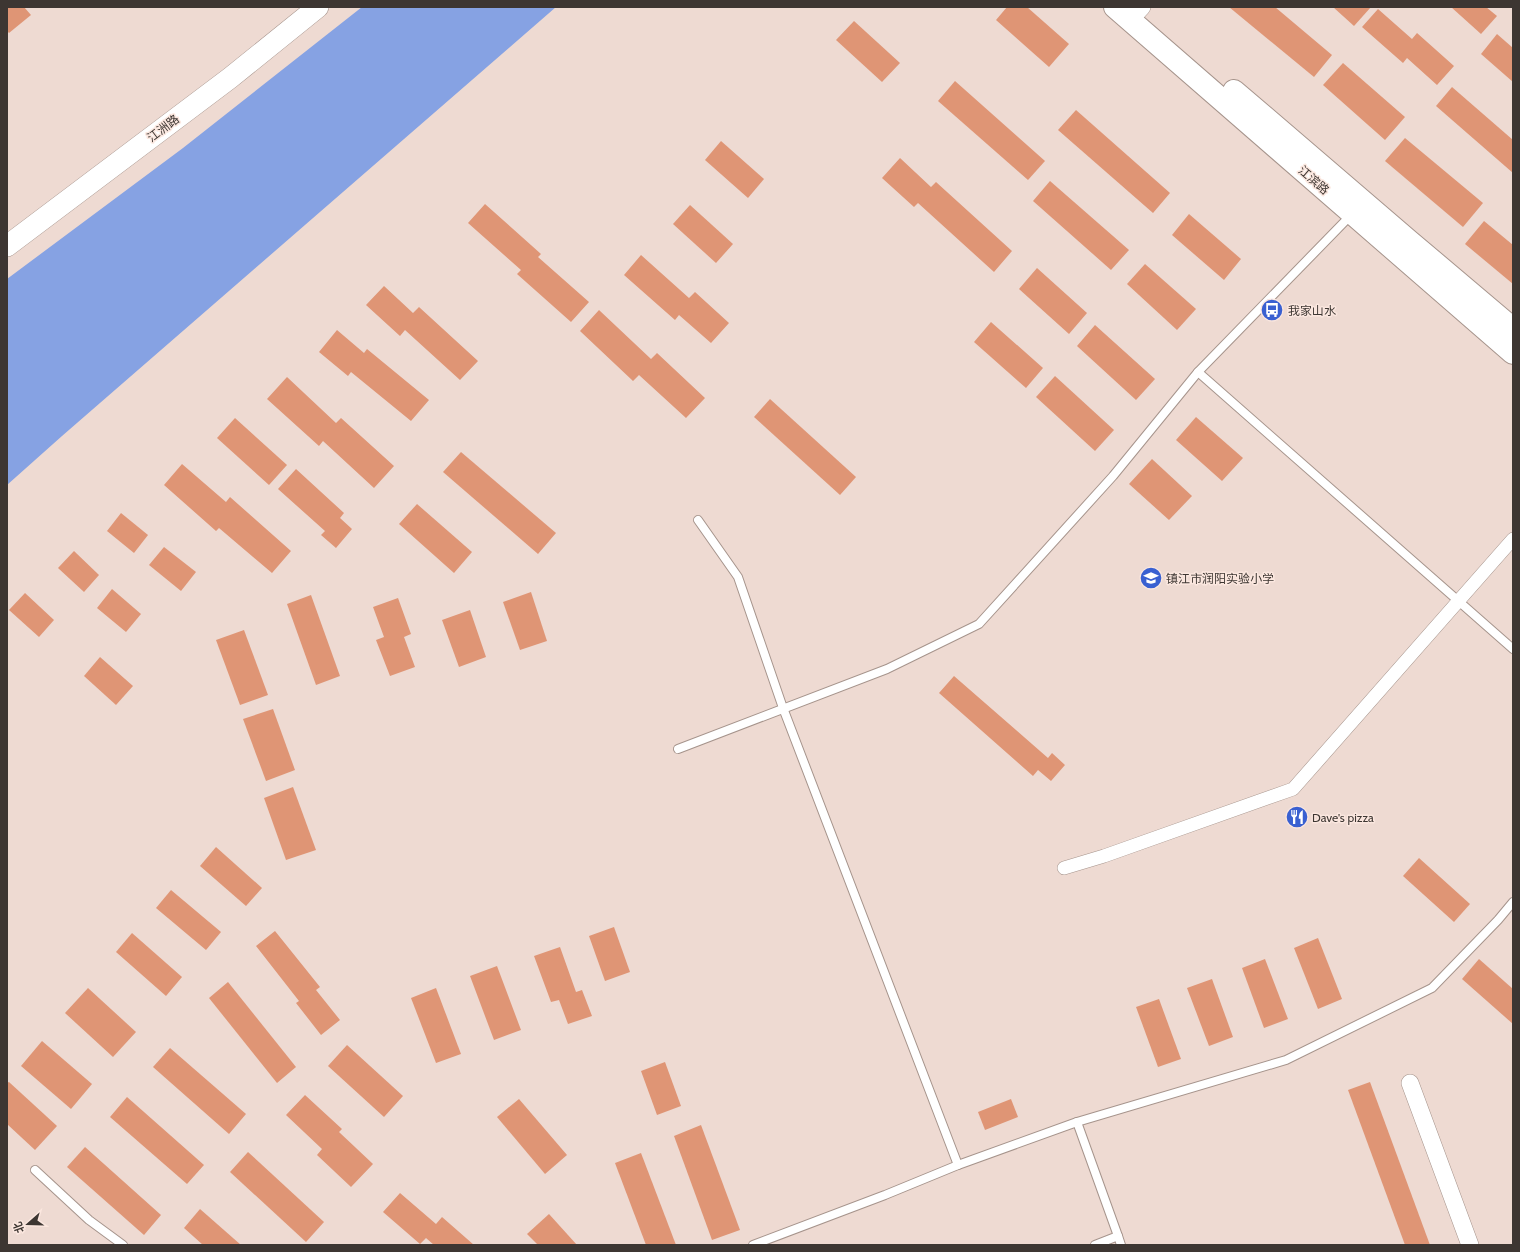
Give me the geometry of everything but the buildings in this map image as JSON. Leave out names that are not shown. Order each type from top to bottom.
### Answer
[{"type":"main road","name":"江滨路","points":[[1133,10],[1352,214],[1513,353]]},
{"type":"main road","name":"江滨路","points":[[1133,10],[1513,329]]},
{"type":"street","name":"江洲路","points":[[7,246],[230,78],[318,7]]},
{"type":"street","points":[[1064,868],[1104,856],[1293,789],[1513,539]]},
{"type":"street","points":[[1410,1083],[1470,1245]]},
{"type":"lane","points":[[678,749],[887,669],[979,624],[1113,476],[1198,372],[1352,214]]},
{"type":"lane","points":[[1198,372],[1513,649]]},
{"type":"lane","points":[[698,520],[738,577],[783,708],[958,1165]]},
{"type":"lane","points":[[753,1245],[885,1195],[958,1165],[1077,1122],[1286,1060],[1432,988],[1498,920],[1513,902]]},
{"type":"lane","points":[[1077,1122],[1121,1245]]},
{"type":"lane","points":[[35,1170],[89,1220],[123,1245]]},
{"type":"lane","points":[[1095,1245],[1118,1236]]},
{"type":"water","points":[[362,7],[556,7],[7,485],[7,279],[183,148]]},
{"type":"place","name":"我家山水","points":[[1272,310]]},
{"type":"place","name":"镇江市润阳实验小学","points":[[1151,578]]},
{"type":"place","name":"Dave's pizza","points":[[1297,817]]}]
